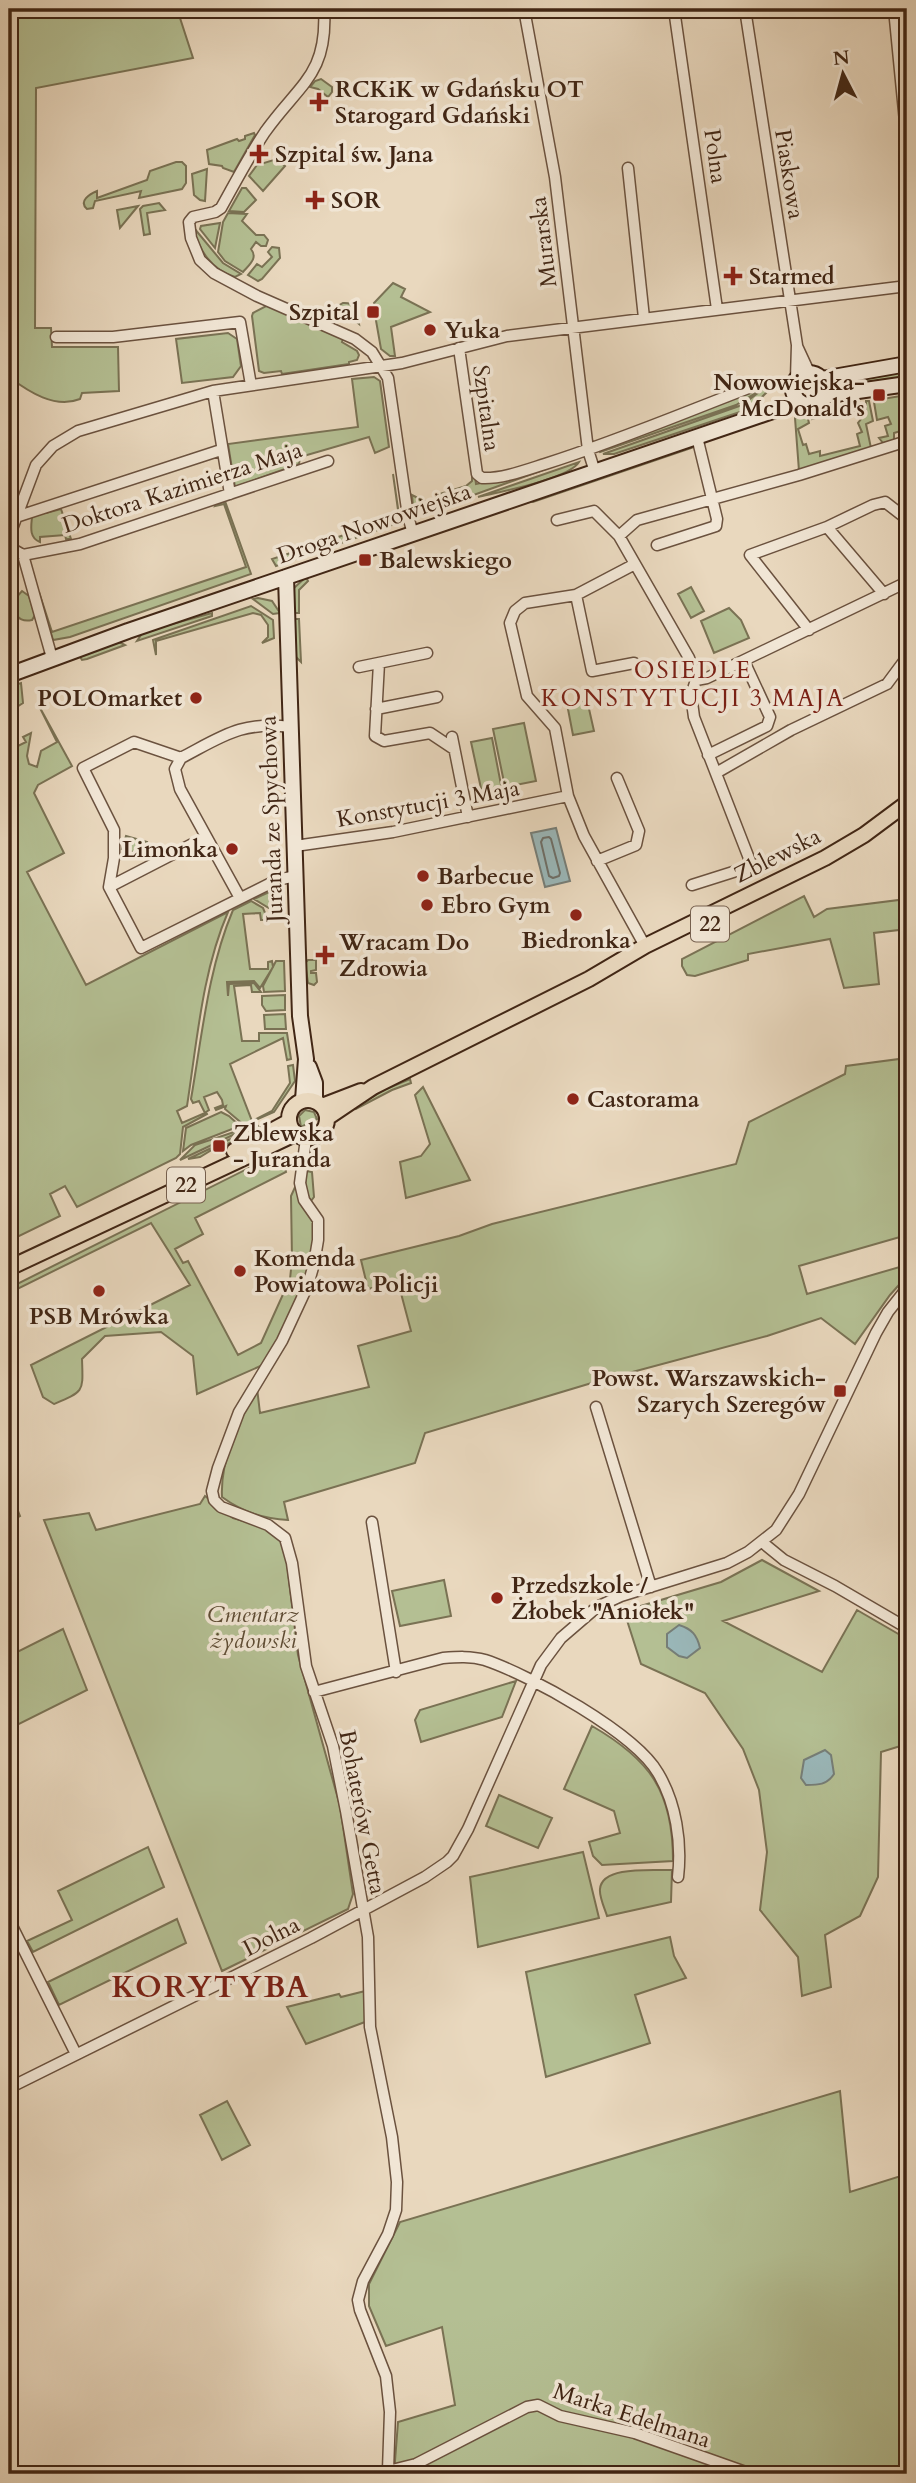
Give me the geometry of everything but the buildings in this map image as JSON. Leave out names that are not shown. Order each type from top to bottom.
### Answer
[{"type":"main road","name":"Zblewska","points":[[317,1107],[373,1087],[589,979],[645,946],[825,858],[864,835],[907,803]]},
{"type":"main road","name":"Zblewska","points":[[589,979],[639,959],[809,876],[849,855],[907,814]]},
{"type":"main road","name":"22","points":[[9,1268],[76,1235],[120,1218],[297,1132],[319,1135],[326,1125],[317,1107],[292,1108],[297,1132]]},
{"type":"street","points":[[324,9],[325,39],[317,67],[265,132],[221,208],[193,217],[188,222],[191,239],[200,260],[214,273],[257,296],[355,339],[372,352],[388,378],[408,516],[414,534]]},
{"type":"street","name":"Murarska","points":[[524,9],[550,151],[588,450],[595,472]]},
{"type":"street","name":"Polna","points":[[674,9],[717,309]]},
{"type":"street","name":"Piaskowa","points":[[745,9],[804,384]]},
{"type":"street","points":[[894,9],[907,142]]},
{"type":"street","points":[[628,168],[644,318]]},
{"type":"street","points":[[9,537],[36,465],[52,446],[78,431],[213,391],[402,363],[487,340],[789,299],[907,286]]},
{"type":"street","points":[[56,337],[113,337],[240,322],[251,385]]},
{"type":"street","name":"Szpitalna","points":[[459,348],[477,474],[482,478],[498,477],[588,450]]},
{"type":"street","name":"Droga Nowowiejska","points":[[9,676],[52,658],[696,437],[755,415],[804,384],[907,364]]},
{"type":"street","points":[[588,450],[759,384]]},
{"type":"street","points":[[804,384],[825,385],[823,396],[815,404],[810,405],[804,384]]},
{"type":"street","points":[[823,396],[907,384]]},
{"type":"street","points":[[213,391],[230,494]]},
{"type":"street","points":[[657,545],[716,526],[717,519],[696,437]]},
{"type":"street","points":[[619,536],[638,520],[907,441]]},
{"type":"street","points":[[16,517],[221,450]]},
{"type":"street","name":"Doktora Kazimierza Maja","points":[[23,555],[42,549],[80,544],[328,461]]},
{"type":"street","points":[[809,630],[750,555],[886,502],[907,519]]},
{"type":"street","points":[[557,520],[594,511],[619,536],[690,658],[696,680],[691,695],[694,717],[752,866],[692,885]]},
{"type":"street","points":[[827,527],[884,594]]},
{"type":"street","points":[[9,547],[23,555],[52,658]]},
{"type":"street","points":[[635,564],[576,595],[525,603],[515,611],[510,623],[527,696],[555,728],[568,796],[584,836],[645,946]]},
{"type":"street","name":"Juranda ze Spychowa","points":[[286,577],[300,1016],[317,1107]]},
{"type":"street","points":[[696,680],[744,661],[907,582]]},
{"type":"street","points":[[576,595],[592,671],[634,663]]},
{"type":"street","points":[[359,667],[427,653]]},
{"type":"street","points":[[716,773],[791,730],[887,684],[907,657]]},
{"type":"street","points":[[708,755],[767,726],[771,717],[744,661]]},
{"type":"street","points":[[379,663],[375,736],[384,741],[430,733],[454,749]]},
{"type":"street","points":[[376,709],[437,697]]},
{"type":"street","points":[[240,898],[180,789],[175,769],[181,758],[236,729],[268,724],[291,727]]},
{"type":"street","points":[[452,737],[468,817]]},
{"type":"street","points":[[181,758],[134,742],[83,768],[114,830],[114,858],[109,887],[141,948],[282,878],[296,876]]},
{"type":"street","points":[[597,861],[636,845],[639,831],[617,778]]},
{"type":"street","name":"Konstytucji 3 Maja","points":[[295,846],[393,832],[568,796]]},
{"type":"street","points":[[109,887],[206,837]]},
{"type":"street","name":"Bohaterów Getta","points":[[297,1132],[300,1183],[304,1200],[316,1215],[318,1240],[308,1285],[282,1341],[239,1412],[212,1491],[214,1500],[221,1507],[268,1525],[285,1538],[292,1563],[304,1652],[314,1692],[333,1746],[368,1937],[370,2027],[392,2137],[397,2182],[396,2210],[388,2234],[363,2281],[358,2300],[386,2375],[390,2412],[387,2470]]},
{"type":"street","name":"Dolna","points":[[9,2088],[363,1911],[438,1869],[453,1856],[468,1829],[534,1682],[561,1637],[597,1607],[727,1563],[762,1542],[776,1530],[799,1493],[876,1333],[907,1288]]},
{"type":"street","points":[[596,1407],[651,1587]]},
{"type":"street","points":[[372,1522],[396,1672]]},
{"type":"street","points":[[762,1542],[784,1560],[907,1628]]},
{"type":"street","points":[[314,1692],[443,1658],[463,1657],[485,1660],[534,1682],[587,1711],[620,1734],[657,1770],[675,1816],[678,1877]]},
{"type":"street","points":[[9,1920],[76,2054]]},
{"type":"street","name":"Marka Edelmana","points":[[376,2474],[416,2464],[527,2407],[538,2405],[560,2416],[635,2433],[751,2474]]},
{"type":"green space","points":[[9,9],[69,9],[179,15],[193,58],[36,88],[35,328],[51,328],[52,347],[118,347],[119,391],[82,393],[80,399],[71,402],[43,397],[9,377]]},
{"type":"green space","points":[[321,79],[332,87],[328,97],[318,89],[310,87]]},
{"type":"green space","points":[[254,133],[234,172],[209,164],[207,150],[237,139],[245,139],[245,136]]},
{"type":"green space","points":[[277,159],[285,166],[263,191],[249,176],[257,165]]},
{"type":"green space","points":[[182,162],[186,166],[186,183],[182,189],[139,198],[141,191],[95,201],[93,208],[87,209],[85,206],[86,198],[94,192],[97,191],[97,198],[147,180],[150,171]]},
{"type":"green space","points":[[207,169],[205,201],[194,195],[192,174]]},
{"type":"green space","points":[[242,188],[246,188],[256,200],[244,212],[229,211]]},
{"type":"green space","points":[[159,203],[165,210],[147,213],[150,234],[144,235],[140,209]]},
{"type":"green space","points":[[138,206],[120,228],[117,210]]},
{"type":"green space","points":[[228,213],[247,214],[242,221],[256,235],[264,235],[268,240],[266,246],[256,242],[251,249],[254,255],[252,261],[243,272],[225,261],[218,252],[223,222]]},
{"type":"green space","points":[[220,223],[215,248],[200,229],[201,226]]},
{"type":"green space","points":[[194,228],[223,263],[241,274],[235,277],[213,264],[199,244]]},
{"type":"green space","points":[[272,247],[279,248],[280,258],[262,279],[258,281],[248,275],[257,264],[262,267],[272,257],[268,252]]},
{"type":"green space","points":[[393,283],[405,289],[401,297],[430,312],[391,327],[395,356],[390,356],[381,349],[375,315],[378,314],[374,303]]},
{"type":"green space","points":[[343,303],[353,306],[359,324],[338,306]]},
{"type":"green space","points":[[268,305],[343,339],[342,342],[357,351],[357,360],[349,364],[282,374],[281,371],[259,371],[252,316]]},
{"type":"green space","points":[[228,333],[237,339],[241,366],[233,377],[182,383],[176,339]]},
{"type":"green space","points":[[907,370],[907,376],[842,388],[841,380],[889,375]]},
{"type":"green space","points":[[374,377],[380,381],[389,447],[375,453],[369,437],[300,457],[299,464],[235,487],[228,444],[358,427],[352,379]]},
{"type":"green space","points":[[763,383],[754,394],[736,405],[600,452],[597,448],[720,402],[727,402]]},
{"type":"green space","points":[[767,386],[770,389],[746,410],[614,454],[603,454],[742,405]]},
{"type":"green space","points":[[907,395],[907,429],[894,433],[894,441],[883,443],[879,438],[888,436],[885,426],[891,424],[888,417],[877,420],[874,402]]},
{"type":"green space","points":[[866,401],[869,401],[873,421],[866,424],[871,448],[799,471],[795,418],[807,415],[809,423],[798,429],[803,445],[806,444],[809,454],[820,451],[820,456],[860,446],[857,434],[862,432],[858,423],[866,413]]},
{"type":"green space","points":[[860,403],[861,412],[856,417],[853,408],[812,419],[811,414]]},
{"type":"green space","points":[[687,446],[691,448],[533,502],[527,500]]},
{"type":"green space","points":[[579,457],[418,515],[413,506],[412,495],[428,503],[440,494],[466,486],[472,481],[472,476],[475,476],[476,484]]},
{"type":"green space","points":[[579,462],[573,468],[548,479],[478,497]]},
{"type":"green space","points":[[393,474],[400,522],[336,545],[335,538],[399,517]]},
{"type":"green space","points":[[225,501],[251,574],[70,637],[53,640],[39,592],[52,632],[246,567],[224,504],[215,506]]},
{"type":"green space","points":[[61,509],[71,539],[66,539],[65,535],[40,537],[40,542],[36,540],[32,532],[32,517],[36,513]]},
{"type":"green space","points":[[324,542],[327,548],[276,566],[272,559]]},
{"type":"green space","points":[[306,577],[308,581],[299,590],[299,613],[293,613],[294,588]]},
{"type":"green space","points":[[691,587],[704,611],[691,618],[678,594]]},
{"type":"green space","points":[[22,591],[29,596],[35,615],[32,620],[21,619],[13,612],[14,600]]},
{"type":"green space","points":[[253,599],[272,601],[280,613],[273,614]]},
{"type":"green space","points":[[251,606],[273,620],[274,638],[262,643],[268,637],[268,625],[261,615],[253,613],[156,641],[156,655],[153,640]]},
{"type":"green space","points":[[729,608],[741,620],[749,638],[714,653],[701,621]]},
{"type":"green space","points":[[212,613],[212,616],[137,641],[143,632]]},
{"type":"green space","points":[[294,619],[299,619],[301,662],[295,656]]},
{"type":"green space","points":[[119,642],[125,645],[87,659],[82,660],[79,655]]},
{"type":"green space","points":[[21,683],[23,703],[9,712],[9,687]]},
{"type":"green space","points":[[587,700],[594,731],[573,735],[567,704]]},
{"type":"green space","points":[[39,706],[72,766],[38,785],[34,793],[64,853],[27,872],[86,985],[228,912],[206,983],[187,1106],[177,1111],[182,1123],[205,1113],[199,1101],[193,1103],[191,1099],[212,979],[224,932],[233,910],[251,901],[263,908],[268,920],[261,920],[260,913],[243,914],[250,969],[268,969],[268,962],[272,961],[273,967],[260,988],[254,981],[227,982],[228,996],[229,984],[254,983],[261,992],[252,992],[251,985],[234,986],[242,1041],[259,1041],[259,1033],[287,1033],[291,1059],[287,1060],[283,1038],[230,1064],[252,1121],[272,1111],[290,1083],[288,1066],[293,1065],[295,1081],[274,1112],[244,1125],[225,1109],[226,1106],[216,1110],[215,1108],[223,1105],[217,1092],[204,1097],[209,1110],[207,1114],[183,1127],[180,1154],[176,1158],[77,1207],[65,1186],[50,1194],[60,1216],[9,1241],[9,738],[14,748],[26,742],[23,737],[31,733],[27,756],[29,764],[37,767],[41,751],[57,742]]},
{"type":"green space","points":[[524,723],[536,781],[505,787],[493,729]]},
{"type":"green space","points":[[492,738],[502,790],[482,793],[471,742]]},
{"type":"green space","points":[[126,836],[147,842],[144,855],[122,849]]},
{"type":"green space","points":[[281,887],[282,916],[254,899],[269,892],[271,894],[273,889]]},
{"type":"green space","points":[[804,896],[814,917],[827,909],[907,899],[907,929],[874,933],[879,984],[844,988],[830,939],[748,954],[748,960],[695,976],[687,975],[682,959]]},
{"type":"green space","points":[[308,960],[316,960],[316,970],[311,971],[316,973],[317,982],[314,985],[308,983],[305,963]]},
{"type":"green space","points":[[276,961],[284,961],[285,991],[264,992],[263,986]]},
{"type":"green space","points":[[285,995],[285,1010],[266,1011],[262,1005],[262,996]]},
{"type":"green space","points":[[285,1014],[286,1029],[265,1029],[264,1015]]},
{"type":"green space","points":[[907,1058],[907,1235],[799,1266],[807,1294],[903,1266],[907,1268],[907,1276],[855,1344],[821,1318],[767,1336],[595,1382],[425,1433],[415,1463],[284,1502],[288,1520],[254,1513],[222,1497],[227,1455],[237,1427],[257,1388],[260,1413],[369,1387],[358,1346],[411,1331],[398,1282],[368,1289],[361,1260],[459,1236],[492,1224],[736,1164],[749,1122],[845,1074],[846,1066]]},
{"type":"green space","points":[[410,1079],[411,1083],[356,1109],[355,1107],[386,1089]]},
{"type":"green space","points":[[423,1087],[470,1180],[406,1198],[400,1162],[421,1156],[430,1144],[415,1095]]},
{"type":"green space","points":[[305,1110],[314,1112],[317,1119],[301,1127],[299,1116]]},
{"type":"green space","points":[[221,1112],[240,1126],[191,1145],[183,1151],[186,1128]]},
{"type":"green space","points":[[252,1126],[180,1160],[195,1145]]},
{"type":"green space","points":[[258,1126],[260,1130],[225,1145],[223,1143],[200,1157],[188,1159]]},
{"type":"green space","points":[[275,1155],[284,1165],[286,1172],[195,1218],[203,1234],[175,1249],[183,1263],[188,1261],[238,1355],[261,1343],[290,1279],[291,1196],[296,1185],[300,1201],[313,1219],[314,1240],[305,1285],[265,1364],[197,1394],[193,1356],[161,1332],[105,1336],[82,1359],[82,1384],[77,1393],[54,1404],[43,1397],[31,1365],[190,1285],[151,1223],[15,1290],[9,1296],[9,1288]]},
{"type":"green space","points":[[306,1171],[312,1172],[314,1197],[311,1201],[305,1190]]},
{"type":"green space","points":[[9,1488],[20,1516],[9,1522]]},
{"type":"green space","name":"Cmentarz żydowski","points":[[205,1496],[233,1518],[265,1527],[281,1539],[287,1563],[298,1655],[340,1806],[353,1894],[348,1909],[222,1971],[44,1520],[89,1513],[96,1530],[200,1504]]},
{"type":"green space","points":[[762,1560],[819,1591],[723,1621],[822,1672],[857,1610],[907,1639],[907,1744],[881,1752],[878,1877],[860,1916],[825,1935],[831,1987],[802,1996],[798,1957],[760,1910],[767,1852],[759,1790],[743,1749],[705,1693],[641,1664],[624,1611],[721,1582]]},
{"type":"green space","points":[[444,1580],[451,1616],[400,1626],[392,1591]]},
{"type":"green space","points":[[63,1629],[87,1690],[9,1729],[9,1656]]},
{"type":"green space","points":[[516,1681],[502,1717],[421,1742],[415,1720],[420,1710]]},
{"type":"green space","points":[[592,1726],[630,1752],[655,1780],[669,1816],[673,1861],[602,1865],[593,1856],[589,1842],[620,1833],[614,1811],[564,1789]]},
{"type":"green space","points":[[499,1795],[552,1818],[538,1848],[486,1826]]},
{"type":"green space","points":[[148,1847],[164,1887],[33,1952],[27,1941],[72,1920],[58,1891]]},
{"type":"green space","points":[[583,1852],[599,1918],[478,1947],[470,1877]]},
{"type":"green space","points":[[672,1870],[671,1902],[607,1916],[600,1889],[603,1881],[610,1876],[630,1871]]},
{"type":"green space","points":[[177,1919],[186,1943],[59,2005],[48,1982]]},
{"type":"green space","points":[[670,1937],[674,1956],[686,1978],[635,1995],[650,2043],[546,2077],[526,1972]]},
{"type":"green space","points":[[365,1991],[365,2022],[306,2044],[287,2007],[339,1994],[341,1997]]},
{"type":"green space","points":[[840,2091],[850,2192],[907,2174],[907,2474],[394,2474],[398,2422],[455,2405],[442,2327],[386,2346],[369,2306],[369,2284],[400,2222]]},
{"type":"green space","points":[[227,2101],[250,2145],[222,2160],[200,2115]]},
{"type":"water","points":[[556,828],[570,881],[545,887],[531,833]]},
{"type":"water","points":[[679,1625],[693,1633],[700,1648],[687,1658],[679,1656],[667,1647],[667,1634]]},
{"type":"water","points":[[825,1750],[831,1755],[834,1774],[825,1782],[806,1785],[801,1778],[804,1760]]},
{"type":"place","name":"RCKiK w Gdańsku OT Starogard Gdański","points":[[319,102]]},
{"type":"place","name":"Szpital św. Jana","points":[[259,154]]},
{"type":"place","name":"SOR","points":[[315,200]]},
{"type":"place","name":"Starmed","points":[[733,276]]},
{"type":"place","name":"Szpital","points":[[373,312]]},
{"type":"place","name":"Yuka","points":[[430,330]]},
{"type":"place","name":"Nowowiejska- McDonald's","points":[[879,395]]},
{"type":"place","name":"Balewskiego","points":[[365,560]]},
{"type":"place","name":"POLOmarket","points":[[196,698]]},
{"type":"place","name":"Limonka","points":[[232,849]]},
{"type":"place","name":"Barbecue","points":[[423,876]]},
{"type":"place","name":"Ebro Gym","points":[[427,905]]},
{"type":"place","name":"Biedronka","points":[[576,915]]},
{"type":"place","name":"Wracam Do Zdrowia","points":[[325,955]]},
{"type":"place","name":"Castorama","points":[[573,1099]]},
{"type":"place","name":"Zblewska - Juranda","points":[[219,1146]]},
{"type":"place","name":"Komenda Powiatowa Policji","points":[[240,1271]]},
{"type":"place","name":"PSB Mrówka","points":[[99,1291]]},
{"type":"place","name":"Powst. Warszawskich- Szarych Szeregów","points":[[840,1391]]},
{"type":"place","name":"Przedszkole / Żłobek \"Aniołek\"","points":[[497,1598]]},
{"type":"district","name":"OSIEDLE KONSTYTUCJI 3 MAJA","points":[[693,684]]},
{"type":"district","name":"KORYTYBA","points":[[211,1987]]}]
